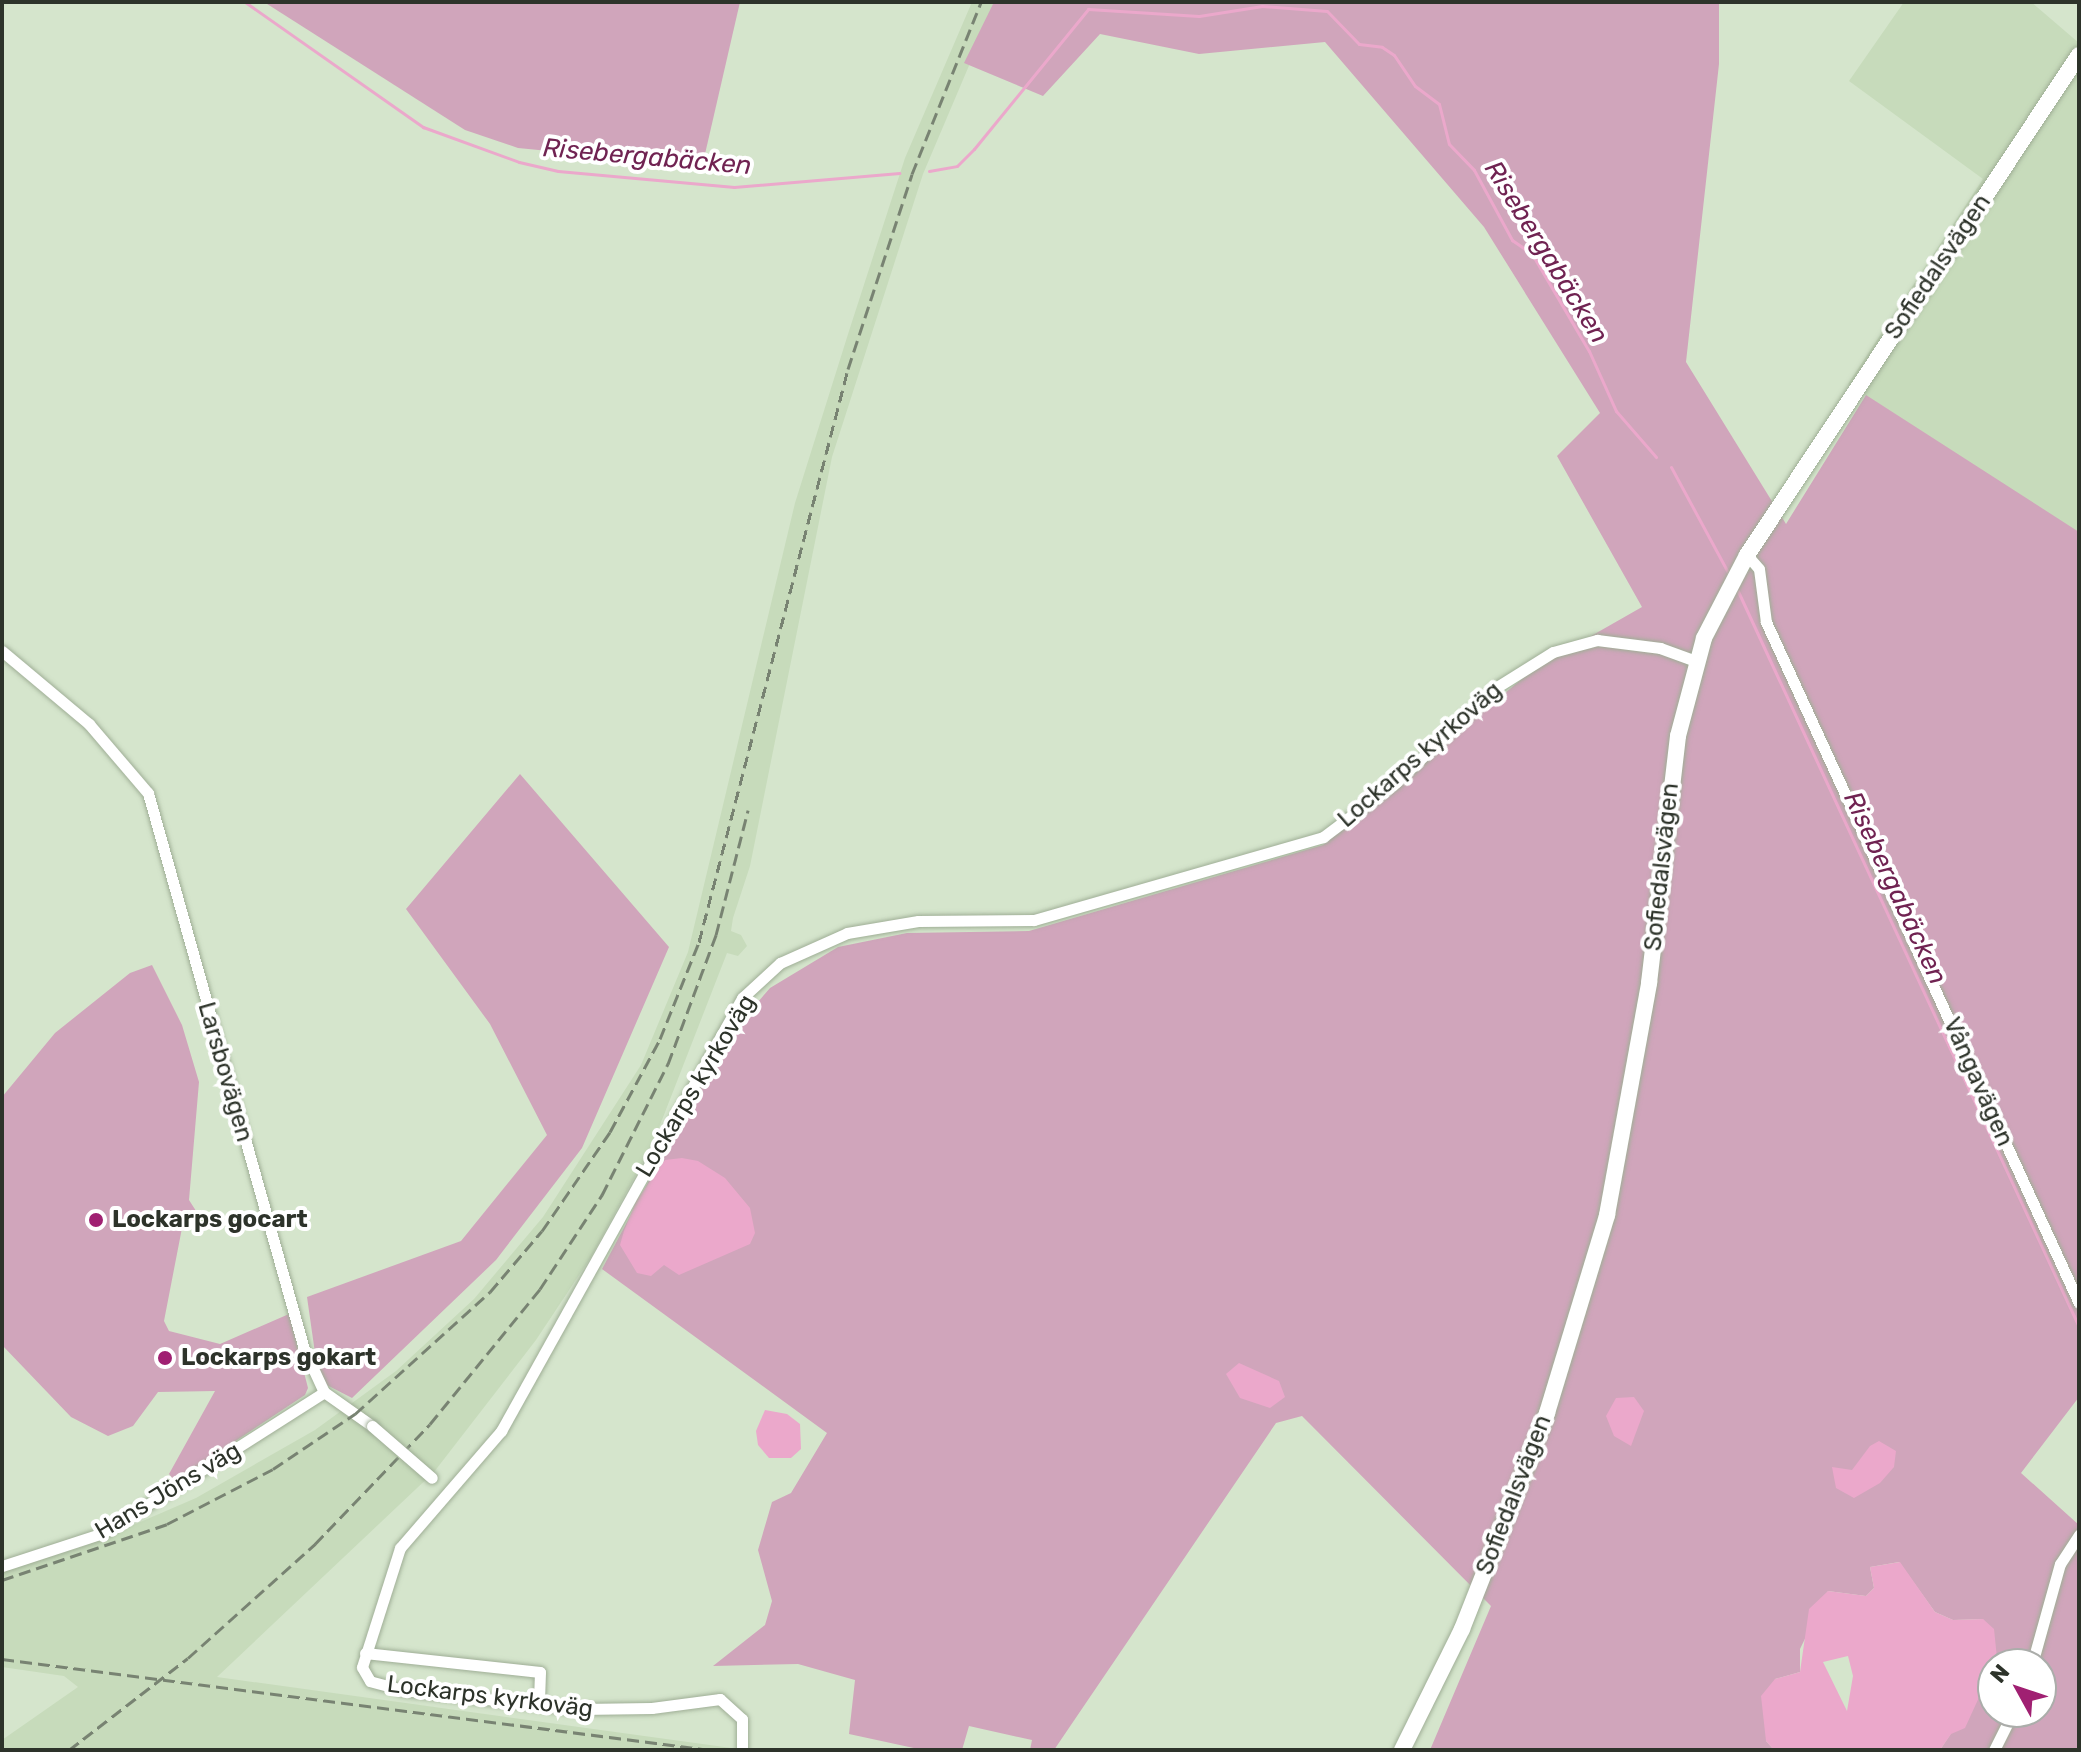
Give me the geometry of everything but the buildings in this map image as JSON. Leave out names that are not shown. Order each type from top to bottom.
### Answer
[{"type":"main road","name":"Sofiedalsvägen","points":[[1402,1750],[1462,1629],[1547,1413],[1607,1215],[1649,983],[1678,736],[1696,661],[1724,596],[1745,558],[2079,55]]},
{"type":"street","name":"Vångavägen","points":[[1745,558],[1759,569],[1766,622],[2079,1303]]},
{"type":"street","name":"Lockarps kyrkoväg","points":[[742,1750],[742,1719],[720,1699],[621,1710],[539,1704],[377,1684],[362,1673],[365,1653],[400,1548],[501,1431],[693,1079],[742,998],[780,963],[847,933],[918,921],[1034,920],[1089,908],[1323,837],[1395,783],[1497,687],[1553,652],[1597,640],[1660,648],[1696,661]]},
{"type":"street","name":"Larsbovägen","points":[[2,651],[89,724],[148,793],[304,1349],[324,1392],[372,1426],[447,1491]]},
{"type":"street","name":"Hans Jöns väg","points":[[2,1566],[103,1533],[324,1392]]},
{"type":"street","points":[[2036,1648],[2060,1564],[2079,1535]]},
{"type":"street","points":[[365,1653],[540,1672],[539,1704]]},
{"type":"street","points":[[1994,1750],[2005,1728]]},
{"type":"shaded area","points":[[264,2],[740,2],[705,154],[692,165],[518,148],[465,130]]},
{"type":"shaded area","points":[[972,2],[996,2],[923,174],[832,457],[750,866],[733,918],[731,931],[741,935],[747,946],[738,956],[727,953],[653,1143],[591,1257],[536,1340],[434,1472],[217,1677],[746,1750],[2,1750],[2,1740],[78,1687],[64,1676],[2,1667],[2,1570],[80,1548],[196,1498],[315,1430],[396,1371],[474,1299],[543,1217],[641,1065],[688,952],[795,503],[905,158]]},
{"type":"shaded area","points":[[994,2],[1719,2],[1719,64],[1686,362],[1786,524],[1866,395],[2079,532],[2079,1397],[2021,1473],[2079,1525],[2079,1750],[1940,1750],[1977,1694],[1977,1728],[2057,1728],[2057,1648],[1991,1648],[1983,1619],[1953,1620],[1935,1612],[1899,1562],[1870,1567],[1874,1588],[1866,1596],[1828,1591],[1800,1649],[1800,1672],[1775,1679],[1766,1741],[1774,1750],[1430,1750],[1491,1606],[1302,1416],[1276,1423],[1054,1750],[1030,1750],[1032,1740],[969,1726],[962,1750],[923,1750],[849,1734],[855,1680],[798,1664],[713,1666],[765,1625],[772,1601],[758,1550],[772,1502],[791,1493],[827,1433],[602,1269],[721,1045],[770,988],[838,947],[907,933],[1029,931],[1323,845],[1535,668],[1642,607],[1557,456],[1600,413],[1484,227],[1325,42],[1199,54],[1100,34],[1043,96],[964,63]]},
{"type":"shaded area","points":[[1904,2],[2031,2],[2079,43],[2079,533],[1848,384],[1983,179],[1849,81]]},
{"type":"shaded area","points":[[520,774],[669,947],[582,1148],[496,1260],[352,1398],[319,1381],[307,1297],[461,1241],[547,1135],[490,1024],[406,909]]},
{"type":"shaded area","name":"Lockarps gocart","points":[[152,965],[182,1025],[199,1082],[189,1200],[198,1214],[182,1228],[164,1321],[169,1331],[220,1344],[289,1314],[308,1388],[305,1395],[175,1481],[169,1474],[215,1391],[158,1392],[133,1426],[108,1436],[71,1417],[2,1345],[2,1097],[55,1033],[130,973]]},
{"type":"shaded area","points":[[682,1158],[698,1161],[725,1178],[750,1208],[755,1233],[750,1244],[679,1275],[664,1265],[651,1276],[637,1273],[620,1245],[624,1231],[636,1201],[665,1160]]},
{"type":"shaded area","points":[[1239,1363],[1279,1381],[1285,1397],[1270,1408],[1240,1398],[1226,1374]]},
{"type":"shaded area","points":[[1634,1397],[1644,1411],[1631,1446],[1614,1436],[1606,1416],[1616,1398]]},
{"type":"shaded area","points":[[765,1410],[787,1414],[800,1424],[801,1449],[791,1458],[769,1458],[758,1445],[756,1431]]},
{"type":"shaded area","points":[[1879,1441],[1896,1451],[1894,1467],[1880,1483],[1854,1498],[1836,1488],[1832,1467],[1852,1470],[1870,1446]]},
{"type":"shaded area","points":[[1900,1562],[1935,1612],[1953,1620],[1983,1619],[1994,1629],[1996,1648],[1977,1648],[1977,1702],[1965,1728],[1951,1734],[1940,1750],[1774,1750],[1766,1741],[1761,1696],[1775,1679],[1800,1672],[1809,1609],[1828,1591],[1866,1596],[1874,1588],[1870,1567]],"holes":[[[1848,1656],[1853,1676],[1847,1711],[1823,1662]]]},
{"type":"waterway","name":"Risebergabäcken","points":[[245,2],[423,127],[519,162],[558,171],[734,187],[899,173]]},
{"type":"waterway","name":"Risebergabäcken","points":[[929,171],[957,166],[974,149],[1088,9],[1199,16],[1262,6],[1327,11],[1359,44],[1382,47],[1394,55],[1415,86],[1439,104],[1449,144],[1474,170],[1512,240],[1532,254],[1589,351],[1616,411],[1656,457]]},
{"type":"waterway","name":"Risebergabäcken","points":[[1671,467],[1730,576]]},
{"type":"waterway","name":"Risebergabäcken","points":[[1736,587],[2079,1327]]},
{"type":"railway","points":[[2,1580],[167,1524],[273,1469],[355,1414],[490,1292],[542,1231],[610,1132],[660,1039],[699,942],[848,369],[912,174],[981,2]]},
{"type":"railway","points":[[69,1750],[188,1658],[315,1544],[430,1424],[540,1289],[602,1195],[668,1064],[716,935],[748,810]]},
{"type":"railway","points":[[2,1659],[710,1750]]},
{"type":"place","name":"Lockarps gocart","points":[[96,1220]]},
{"type":"place","name":"Lockarps gokart","points":[[165,1358]]}]
